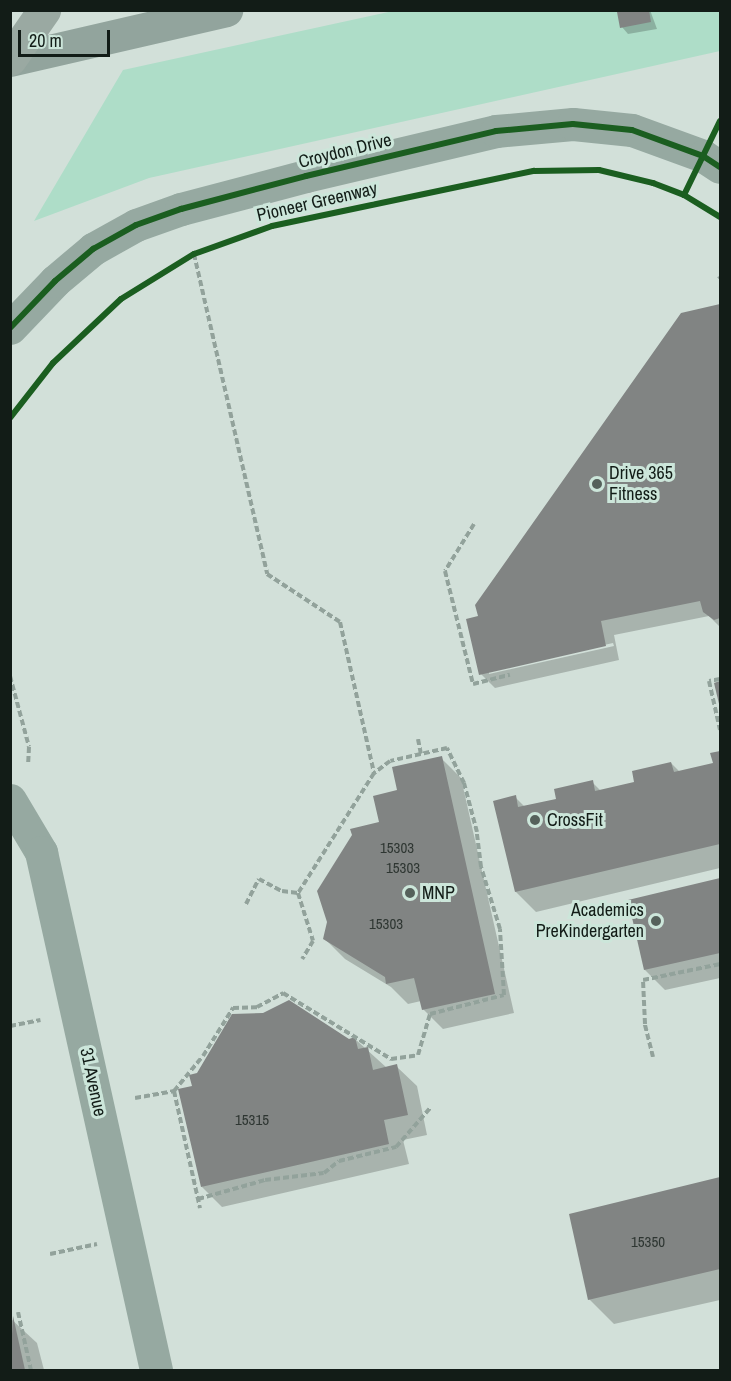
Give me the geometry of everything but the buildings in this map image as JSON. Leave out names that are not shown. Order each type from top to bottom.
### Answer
[{"type":"highway","points":[[10,60],[44,10]]},
{"type":"main road","points":[[10,60],[226,10]]},
{"type":"street","name":"Croydon Drive","points":[[10,328],[55,281],[93,249],[136,225],[181,209],[306,176],[496,131],[573,124],[632,130],[703,156],[720,167]]},
{"type":"street","name":"31 Avenue","points":[[10,800],[41,852],[156,1371]]},
{"type":"path","points":[[185,260],[205,250]]},
{"type":"path","points":[[194,254],[267,574],[340,622],[374,773]]},
{"type":"path","points":[[474,524],[445,571],[473,684],[510,675]]},
{"type":"path","points":[[10,676],[29,747],[28,765]]},
{"type":"path","points":[[720,679],[709,681],[720,730]]},
{"type":"path","points":[[418,739],[421,754]]},
{"type":"path","points":[[135,1098],[174,1091],[203,1056],[233,1008],[257,1008],[283,993],[391,1059],[418,1055],[430,1014],[504,995],[500,929],[481,867],[477,832],[464,783],[447,748],[390,760],[374,773],[298,893],[313,941],[302,959]]},
{"type":"path","points":[[246,904],[259,879],[282,891],[298,893]]},
{"type":"path","points":[[653,1057],[645,1024],[643,980],[720,964]]},
{"type":"path","points":[[10,1026],[40,1020]]},
{"type":"path","points":[[174,1091],[200,1208]]},
{"type":"path","points":[[198,1199],[265,1180],[324,1173],[339,1161],[396,1147],[431,1107]]},
{"type":"path","points":[[50,1254],[101,1243]]},
{"type":"path","points":[[18,1312],[31,1371]]},
{"type":"green space","points":[[393,11],[720,11],[720,51],[149,178],[34,221],[123,70]]},
{"type":"cycle path","points":[[684,195],[720,121]]},
{"type":"cycle path","points":[[10,328],[55,281],[93,249],[136,225],[181,209],[306,176],[496,131],[573,124],[632,130],[703,156],[720,167]]},
{"type":"cycle path","name":"Pioneer Greenway","points":[[10,418],[53,363],[121,299],[194,254],[272,226],[534,171],[599,170],[653,183],[684,195],[720,217]]},
{"type":"place","name":"Drive 365 Fitness","points":[[597,484]]},
{"type":"place","name":"CrossFit","points":[[535,820]]},
{"type":"place","name":"MNP","points":[[410,893]]},
{"type":"place","name":"Academics PreKindergarten","points":[[656,921]]}]
